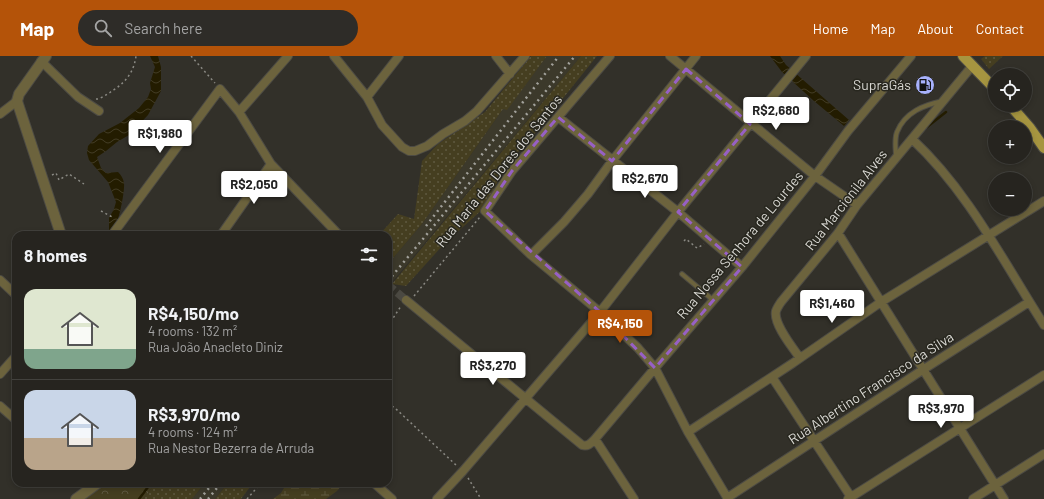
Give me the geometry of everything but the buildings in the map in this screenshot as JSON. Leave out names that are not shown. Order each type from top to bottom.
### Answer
[{"type":"main road","points":[[963,56],[988,81]]},
{"type":"main road","points":[[1016,112],[1044,148]]},
{"type":"street","points":[[239,112],[288,56]]},
{"type":"street","points":[[334,56],[367,97],[382,125],[402,147],[409,151],[415,151],[428,146],[443,134],[465,121],[477,111],[525,56]]},
{"type":"street","points":[[367,97],[399,56]]},
{"type":"street","points":[[496,56],[510,74]]},
{"type":"street","name":"Rua Maria das Dores dos Santos","points":[[485,211],[512,171],[610,56]]},
{"type":"street","points":[[670,56],[750,124],[815,176],[857,205]]},
{"type":"street","points":[[531,255],[576,208],[696,56]]},
{"type":"street","points":[[437,499],[463,471],[524,398],[600,312],[678,212],[806,56]]},
{"type":"street","name":"Rua Nossa Senhora de Lourdes","points":[[524,398],[582,445],[589,445],[596,439],[742,267],[815,176],[848,131],[911,56]]},
{"type":"street","points":[[60,231],[18,101],[19,94],[43,58],[78,97],[99,111]]},
{"type":"street","name":"Rua Marcionila Alves","points":[[800,358],[777,321],[776,312],[781,302],[838,233],[857,205],[973,65]]},
{"type":"street","points":[[115,231],[220,89],[239,112],[271,164],[335,231]]},
{"type":"street","points":[[0,114],[18,101]]},
{"type":"street","points":[[558,117],[678,212],[742,267]]},
{"type":"street","points":[[912,139],[942,170],[989,236],[1044,325]]},
{"type":"street","points":[[224,231],[271,164]]},
{"type":"street","points":[[688,432],[882,302],[1044,201]]},
{"type":"street","points":[[485,211],[531,255],[600,312],[638,348],[655,368],[688,432],[728,498]]},
{"type":"street","points":[[838,233],[1004,499]]},
{"type":"street","points":[[0,280],[12,291]]},
{"type":"street","points":[[407,301],[524,398]]},
{"type":"street","name":"Rua Albertino Francisco da Silva","points":[[728,498],[813,441],[1029,302]]},
{"type":"street","points":[[0,374],[12,360]]},
{"type":"street","points":[[772,377],[849,498],[1044,375]]},
{"type":"street","points":[[0,406],[12,416]]},
{"type":"street","points":[[596,439],[634,499]]},
{"type":"street","points":[[973,499],[1044,454]]},
{"type":"street","points":[[76,499],[90,487]]},
{"type":"street","points":[[378,487],[392,499]]},
{"type":"lane","points":[[896,158],[895,143],[897,132],[911,114],[919,108],[943,100]]},
{"type":"lane","points":[[682,274],[713,300]]},
{"type":"path","points":[[78,97],[99,99],[112,92],[132,73],[136,56]]},
{"type":"path","points":[[191,56],[220,89]]},
{"type":"path","points":[[43,180],[56,173],[60,180],[69,174],[84,184]]},
{"type":"path","points":[[101,211],[120,221]]},
{"type":"path","name":"Rua Maria das Dores dos Santos","points":[[392,321],[407,301],[485,211]]},
{"type":"path","points":[[684,241],[686,238],[697,248],[711,240]]},
{"type":"path","points":[[392,406],[463,471],[481,499]]},
{"type":"path","points":[[247,499],[258,487]]},
{"type":"highlighted area","points":[[686,69],[750,124],[678,212],[742,267],[655,368],[600,312],[485,211],[512,171],[558,117],[612,161]]},
{"type":"shaded area","points":[[547,56],[581,56],[392,282],[392,259],[422,224],[503,109],[507,109]]},
{"type":"shaded area","points":[[202,487],[225,487],[215,499],[192,499]]},
{"type":"green space","points":[[531,56],[547,56],[507,110],[503,109],[422,224],[392,259],[392,231],[383,231],[398,214],[414,219],[422,161],[438,144],[485,112]]},
{"type":"green space","points":[[581,56],[597,56],[531,138],[508,163],[483,209],[444,244],[406,286],[392,284]]},
{"type":"green space","points":[[985,56],[1003,56],[990,68],[988,68],[981,59]]},
{"type":"green space","points":[[100,487],[153,487],[143,499],[84,499]]},
{"type":"green space","points":[[153,487],[202,487],[192,499],[143,499]]},
{"type":"green space","points":[[225,487],[250,487],[241,499],[215,499]]},
{"type":"green space","points":[[285,487],[340,487],[326,499],[273,499],[281,493]]},
{"type":"water","points":[[150,56],[158,56],[161,67],[161,91],[148,115],[129,135],[97,157],[101,168],[106,173],[118,172],[124,183],[123,199],[118,218],[115,227],[112,231],[109,231],[109,218],[116,202],[108,182],[89,160],[87,153],[88,146],[99,134],[120,123],[139,108],[148,97],[151,89],[150,83],[155,67]]},
{"type":"water","points":[[770,56],[780,56],[786,65],[849,120],[844,126],[782,72]]},
{"type":"waterway","points":[[927,127],[946,112]]},
{"type":"waterway","points":[[139,499],[148,487]]},
{"type":"tunnel","points":[[392,288],[406,300]]},
{"type":"railway","points":[[426,226],[559,56]]},
{"type":"railway","points":[[392,276],[575,56]]},
{"type":"railway","points":[[200,499],[210,487]]},
{"type":"railway","points":[[208,499],[218,487]]},
{"type":"place","name":"SupraGás","points":[[925,85]]}]
